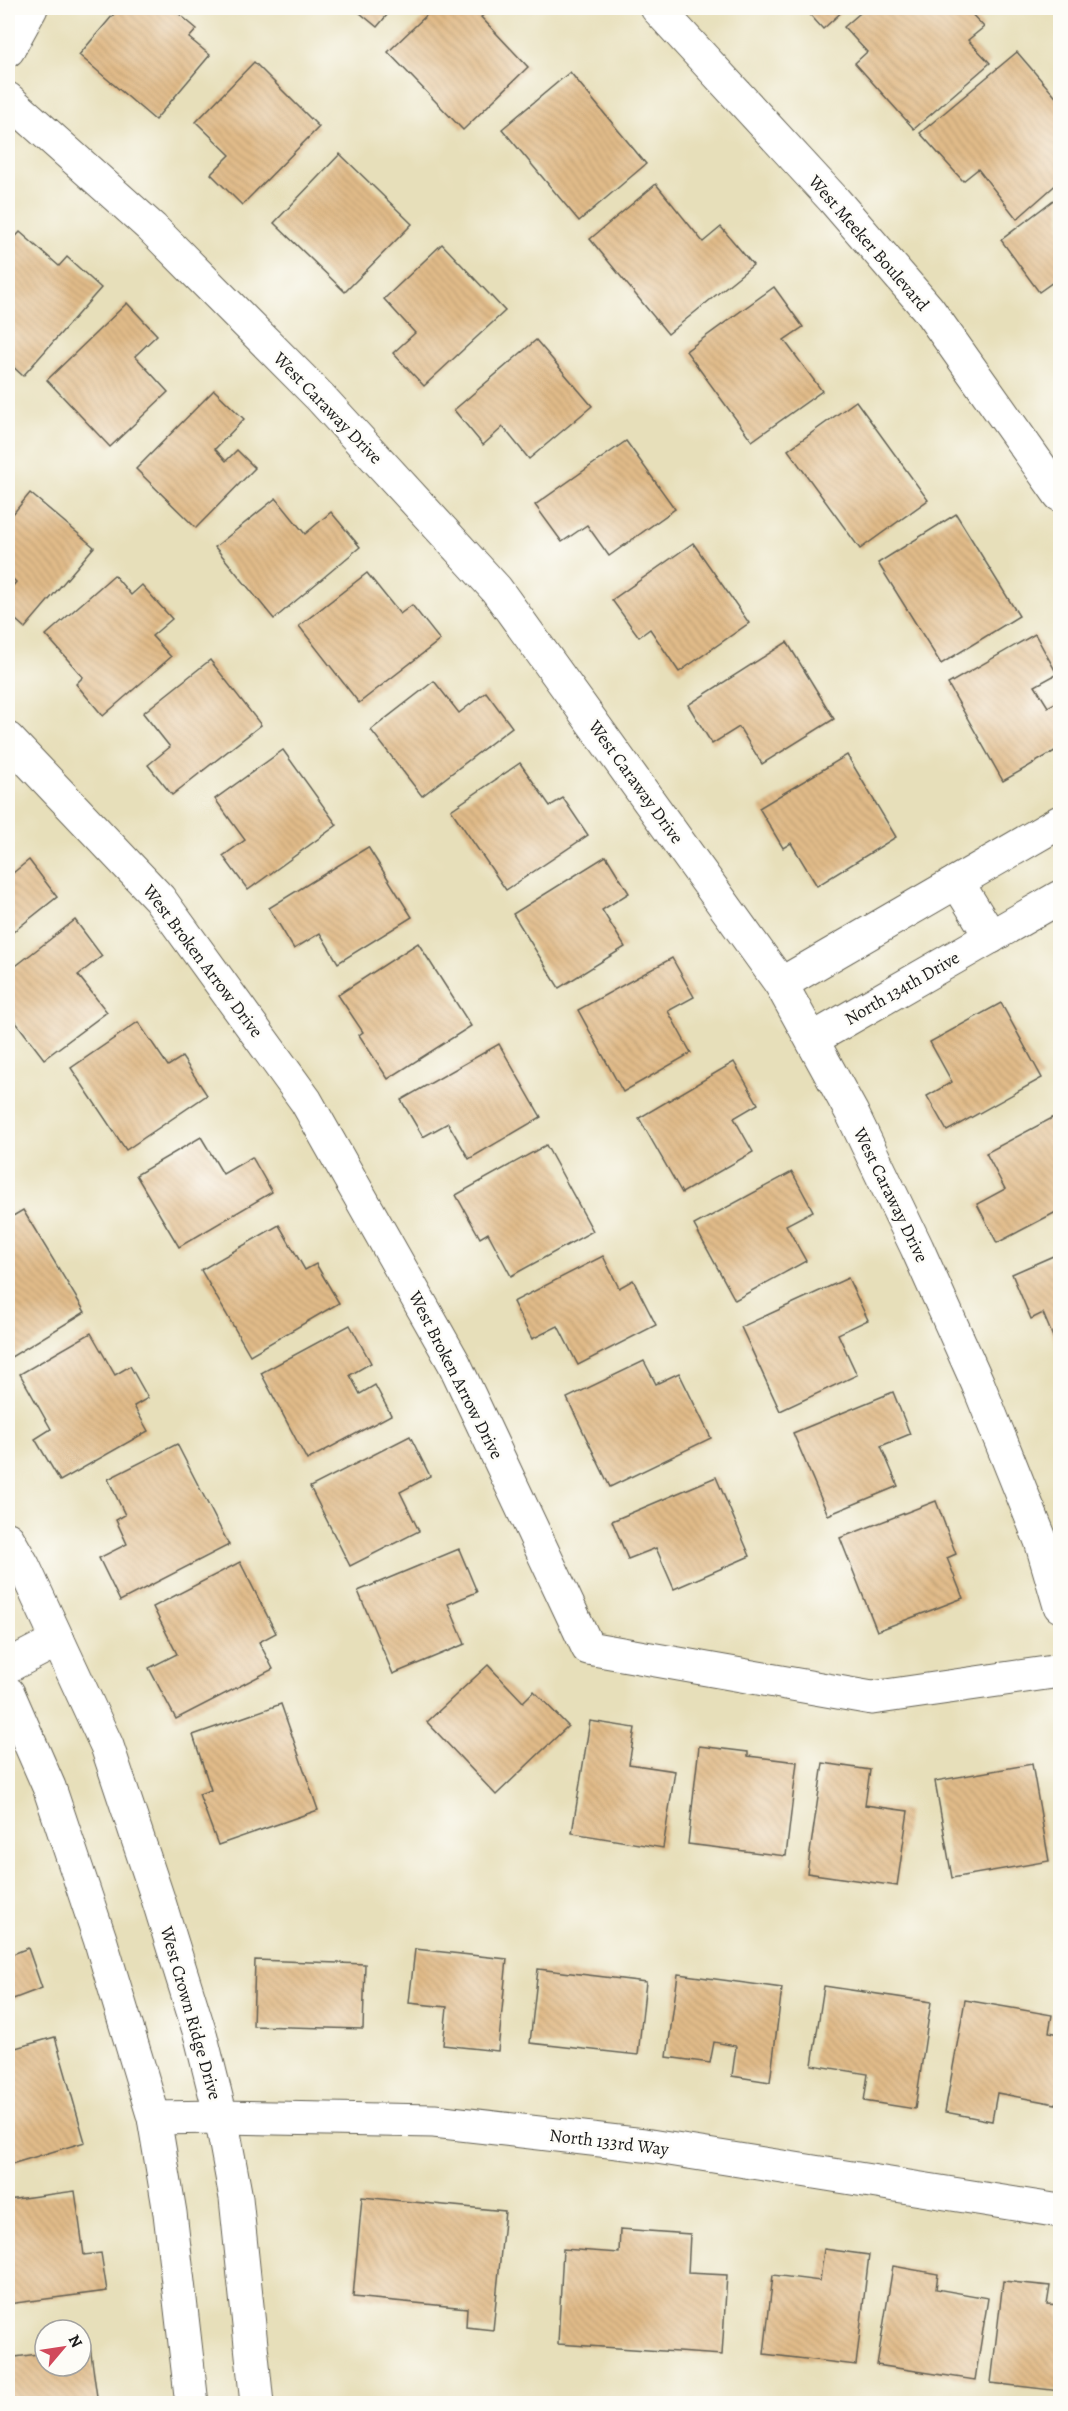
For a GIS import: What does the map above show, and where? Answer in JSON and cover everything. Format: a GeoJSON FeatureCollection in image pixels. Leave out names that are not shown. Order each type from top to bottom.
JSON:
{"type":"FeatureCollection","features":[{"type":"Feature","properties":{"kind":"street"},"geometry":{"type":"LineString","coordinates":[[8,50],[31,8]]}},
{"type":"Feature","properties":{"kind":"street","name":"West Meeker Boulevard"},"geometry":{"type":"LineString","coordinates":[[657,8],[834,200],[928,309],[1060,495]]}},
{"type":"Feature","properties":{"kind":"street","name":"West Caraway Drive"},"geometry":{"type":"LineString","coordinates":[[8,99],[161,236],[320,397],[496,589],[781,984],[852,1113],[917,1248],[978,1384],[1041,1541],[1060,1606]]}},
{"type":"Feature","properties":{"kind":"street","name":"West Broken Arrow Drive"},"geometry":{"type":"LineString","coordinates":[[8,739],[159,898],[306,1101],[454,1363],[588,1647],[872,1698],[1060,1671]]}},
{"type":"Feature","properties":{"kind":"street"},"geometry":{"type":"LineString","coordinates":[[781,984],[1060,822]]}},
{"type":"Feature","properties":{"kind":"street"},"geometry":{"type":"LineString","coordinates":[[957,882],[991,937]]}},
{"type":"Feature","properties":{"kind":"street","name":"North 134th Drive"},"geometry":{"type":"LineString","coordinates":[[813,1039],[1060,897]]}},
{"type":"Feature","properties":{"kind":"street","name":"West Crown Ridge Drive"},"geometry":{"type":"LineString","coordinates":[[8,1539],[24,1567],[106,1746],[201,2037],[236,2198],[257,2403]]}},
{"type":"Feature","properties":{"kind":"street"},"geometry":{"type":"LineString","coordinates":[[8,1666],[58,1640]]}},
{"type":"Feature","properties":{"kind":"street"},"geometry":{"type":"LineString","coordinates":[[8,1693],[50,1787],[154,2118],[170,2213],[192,2403]]}},
{"type":"Feature","properties":{"kind":"street","name":"North 133rd Way"},"geometry":{"type":"LineString","coordinates":[[154,2118],[434,2121],[644,2145],[1060,2211]]}},
{"type":"Feature","properties":{"kind":"building"},"geometry":{"type":"Polygon","coordinates":[[[119,8],[172,8],[197,29],[189,38],[210,55],[155,120],[79,55],[119,8]]]}},
{"type":"Feature","properties":{"kind":"building"},"geometry":{"type":"Polygon","coordinates":[[[354,8],[393,8],[377,27],[354,8]]]}},
{"type":"Feature","properties":{"kind":"building"},"geometry":{"type":"Polygon","coordinates":[[[431,8],[492,8],[481,17],[528,67],[463,130],[388,52],[433,9],[431,8]]]}},
{"type":"Feature","properties":{"kind":"building"},"geometry":{"type":"Polygon","coordinates":[[[804,8],[846,8],[823,29],[804,8]]]}},
{"type":"Feature","properties":{"kind":"building"},"geometry":{"type":"Polygon","coordinates":[[[866,8],[966,8],[984,27],[968,40],[990,63],[914,129],[855,63],[867,52],[844,27],[866,8]]]}},
{"type":"Feature","properties":{"kind":"building"},"geometry":{"type":"Polygon","coordinates":[[[1017,52],[1060,102],[1060,181],[1017,219],[978,169],[963,181],[920,133],[1017,52]]]}},
{"type":"Feature","properties":{"kind":"building"},"geometry":{"type":"Polygon","coordinates":[[[254,62],[319,127],[242,205],[211,174],[230,155],[196,122],[254,62]]]}},
{"type":"Feature","properties":{"kind":"building"},"geometry":{"type":"Polygon","coordinates":[[[570,72],[646,164],[579,221],[502,129],[570,72]]]}},
{"type":"Feature","properties":{"kind":"building"},"geometry":{"type":"Polygon","coordinates":[[[340,154],[412,224],[345,292],[274,223],[340,154]]]}},
{"type":"Feature","properties":{"kind":"building"},"geometry":{"type":"Polygon","coordinates":[[[656,184],[703,242],[721,227],[753,265],[668,334],[590,239],[656,184]]]}},
{"type":"Feature","properties":{"kind":"building"},"geometry":{"type":"Polygon","coordinates":[[[1060,195],[1060,277],[1039,292],[1001,240],[1060,195]]]}},
{"type":"Feature","properties":{"kind":"building"},"geometry":{"type":"Polygon","coordinates":[[[20,232],[59,266],[67,257],[101,288],[23,376],[8,362],[8,245],[20,232]]]}},
{"type":"Feature","properties":{"kind":"building"},"geometry":{"type":"Polygon","coordinates":[[[442,244],[505,311],[424,386],[393,353],[415,333],[384,299],[442,244]]]}},
{"type":"Feature","properties":{"kind":"building"},"geometry":{"type":"Polygon","coordinates":[[[774,287],[803,327],[784,340],[822,391],[752,441],[686,351],[774,287]]]}},
{"type":"Feature","properties":{"kind":"building"},"geometry":{"type":"Polygon","coordinates":[[[127,303],[157,335],[135,356],[168,392],[110,447],[47,380],[127,303]]]}},
{"type":"Feature","properties":{"kind":"building"},"geometry":{"type":"Polygon","coordinates":[[[536,340],[592,406],[529,459],[503,427],[483,445],[454,410],[536,340]]]}},
{"type":"Feature","properties":{"kind":"building"},"geometry":{"type":"Polygon","coordinates":[[[214,390],[244,419],[215,449],[226,461],[237,450],[255,468],[196,528],[136,469],[214,390]]]}},
{"type":"Feature","properties":{"kind":"building"},"geometry":{"type":"Polygon","coordinates":[[[856,401],[928,500],[860,549],[788,450],[856,401]]]}},
{"type":"Feature","properties":{"kind":"building"},"geometry":{"type":"Polygon","coordinates":[[[626,441],[675,509],[609,556],[587,525],[562,542],[535,505],[626,441]]]}},
{"type":"Feature","properties":{"kind":"building"},"geometry":{"type":"Polygon","coordinates":[[[30,493],[94,547],[25,628],[8,613],[8,592],[16,582],[8,574],[8,520],[30,493]]]}},
{"type":"Feature","properties":{"kind":"building"},"geometry":{"type":"Polygon","coordinates":[[[276,498],[305,534],[331,512],[360,547],[274,619],[215,547],[276,498]]]}},
{"type":"Feature","properties":{"kind":"building"},"geometry":{"type":"Polygon","coordinates":[[[956,514],[1019,616],[941,664],[878,563],[956,514]]]}},
{"type":"Feature","properties":{"kind":"building"},"geometry":{"type":"Polygon","coordinates":[[[693,543],[749,623],[679,672],[650,629],[639,637],[612,600],[693,543]]]}},
{"type":"Feature","properties":{"kind":"building"},"geometry":{"type":"Polygon","coordinates":[[[367,573],[400,614],[412,605],[440,640],[359,703],[299,626],[367,573]]]}},
{"type":"Feature","properties":{"kind":"building"},"geometry":{"type":"Polygon","coordinates":[[[114,575],[131,595],[142,585],[172,619],[152,636],[171,657],[103,716],[76,684],[83,677],[46,635],[114,575]]]}},
{"type":"Feature","properties":{"kind":"building"},"geometry":{"type":"Polygon","coordinates":[[[1035,634],[1057,674],[1035,686],[1048,707],[1060,700],[1060,748],[1003,781],[948,684],[1035,634]]]}},
{"type":"Feature","properties":{"kind":"building"},"geometry":{"type":"Polygon","coordinates":[[[787,642],[834,719],[762,764],[739,727],[712,744],[688,705],[787,642]]]}},
{"type":"Feature","properties":{"kind":"building"},"geometry":{"type":"Polygon","coordinates":[[[210,660],[261,725],[172,795],[148,765],[170,747],[143,713],[210,660]]]}},
{"type":"Feature","properties":{"kind":"building"},"geometry":{"type":"Polygon","coordinates":[[[434,681],[459,713],[486,692],[512,727],[422,796],[371,730],[434,681]]]}},
{"type":"Feature","properties":{"kind":"building"},"geometry":{"type":"Polygon","coordinates":[[[283,750],[337,825],[248,890],[223,856],[245,840],[215,799],[283,750]]]}},
{"type":"Feature","properties":{"kind":"building"},"geometry":{"type":"Polygon","coordinates":[[[847,755],[896,837],[817,886],[791,843],[783,848],[759,808],[847,755]]]}},
{"type":"Feature","properties":{"kind":"building"},"geometry":{"type":"Polygon","coordinates":[[[520,763],[550,806],[563,798],[588,835],[506,890],[451,810],[520,763]]]}},
{"type":"Feature","properties":{"kind":"building"},"geometry":{"type":"Polygon","coordinates":[[[368,847],[412,917],[338,963],[320,933],[294,949],[269,908],[368,847]]]}},
{"type":"Feature","properties":{"kind":"building"},"geometry":{"type":"Polygon","coordinates":[[[606,856],[629,893],[602,910],[625,947],[559,988],[513,914],[606,856]]]}},
{"type":"Feature","properties":{"kind":"building"},"geometry":{"type":"Polygon","coordinates":[[[29,860],[57,897],[8,936],[8,877],[29,860]]]}},
{"type":"Feature","properties":{"kind":"building"},"geometry":{"type":"Polygon","coordinates":[[[75,920],[102,956],[78,975],[107,1012],[44,1059],[8,1012],[8,972],[75,920]]]}},
{"type":"Feature","properties":{"kind":"building"},"geometry":{"type":"Polygon","coordinates":[[[418,943],[471,1026],[388,1079],[359,1035],[363,1032],[338,995],[418,943]]]}},
{"type":"Feature","properties":{"kind":"building"},"geometry":{"type":"Polygon","coordinates":[[[672,958],[694,997],[668,1011],[691,1053],[623,1092],[578,1010],[672,958]]]}},
{"type":"Feature","properties":{"kind":"building"},"geometry":{"type":"Polygon","coordinates":[[[1001,1003],[1042,1078],[947,1131],[927,1096],[952,1082],[930,1042],[1001,1003]]]}},
{"type":"Feature","properties":{"kind":"building"},"geometry":{"type":"Polygon","coordinates":[[[138,1022],[168,1066],[182,1057],[207,1095],[126,1150],[71,1068],[138,1022]]]}},
{"type":"Feature","properties":{"kind":"building"},"geometry":{"type":"Polygon","coordinates":[[[499,1044],[541,1117],[469,1159],[448,1123],[423,1137],[401,1100],[499,1044]]]}},
{"type":"Feature","properties":{"kind":"building"},"geometry":{"type":"Polygon","coordinates":[[[734,1062],[758,1104],[734,1118],[753,1152],[682,1193],[639,1118],[734,1062]]]}},
{"type":"Feature","properties":{"kind":"building"},"geometry":{"type":"Polygon","coordinates":[[[1056,1116],[1060,1125],[1060,1210],[997,1243],[977,1204],[1005,1189],[986,1153],[1056,1116]]]}},
{"type":"Feature","properties":{"kind":"building"},"geometry":{"type":"Polygon","coordinates":[[[201,1137],[223,1174],[252,1157],[272,1192],[179,1247],[136,1175],[201,1137]]]}},
{"type":"Feature","properties":{"kind":"building"},"geometry":{"type":"Polygon","coordinates":[[[546,1145],[593,1231],[511,1276],[488,1233],[480,1238],[456,1195],[546,1145]]]}},
{"type":"Feature","properties":{"kind":"building"},"geometry":{"type":"Polygon","coordinates":[[[792,1172],[813,1211],[786,1225],[806,1261],[735,1300],[694,1225],[792,1172]]]}},
{"type":"Feature","properties":{"kind":"building"},"geometry":{"type":"Polygon","coordinates":[[[23,1210],[85,1312],[8,1359],[8,1219],[23,1210]]]}},
{"type":"Feature","properties":{"kind":"building"},"geometry":{"type":"Polygon","coordinates":[[[279,1225],[305,1270],[316,1264],[339,1303],[250,1355],[201,1270],[279,1225]]]}},
{"type":"Feature","properties":{"kind":"building"},"geometry":{"type":"Polygon","coordinates":[[[1060,1253],[1060,1348],[1058,1349],[1043,1313],[1031,1319],[1012,1274],[1060,1253]]]}},
{"type":"Feature","properties":{"kind":"building"},"geometry":{"type":"Polygon","coordinates":[[[603,1256],[619,1288],[633,1280],[656,1325],[578,1365],[558,1326],[532,1339],[513,1302],[603,1256]]]}},
{"type":"Feature","properties":{"kind":"building"},"geometry":{"type":"Polygon","coordinates":[[[848,1278],[868,1320],[838,1334],[857,1375],[780,1411],[741,1327],[848,1278]]]}},
{"type":"Feature","properties":{"kind":"building"},"geometry":{"type":"Polygon","coordinates":[[[350,1325],[371,1363],[350,1375],[360,1394],[375,1385],[391,1415],[307,1460],[261,1373],[350,1325]]]}},
{"type":"Feature","properties":{"kind":"building"},"geometry":{"type":"Polygon","coordinates":[[[91,1333],[115,1375],[130,1366],[148,1398],[134,1406],[148,1431],[60,1481],[35,1439],[51,1429],[20,1374],[91,1333]]]}},
{"type":"Feature","properties":{"kind":"building"},"geometry":{"type":"Polygon","coordinates":[[[644,1361],[656,1384],[679,1373],[711,1438],[610,1487],[567,1398],[644,1361]]]}},
{"type":"Feature","properties":{"kind":"building"},"geometry":{"type":"Polygon","coordinates":[[[893,1392],[910,1434],[881,1446],[898,1486],[828,1515],[793,1433],[893,1392]]]}},
{"type":"Feature","properties":{"kind":"building"},"geometry":{"type":"Polygon","coordinates":[[[410,1436],[430,1476],[400,1492],[419,1531],[350,1566],[310,1487],[410,1436]]]}},
{"type":"Feature","properties":{"kind":"building"},"geometry":{"type":"Polygon","coordinates":[[[177,1444],[229,1545],[120,1601],[99,1558],[127,1544],[116,1520],[125,1515],[108,1479],[177,1444]]]}},
{"type":"Feature","properties":{"kind":"building"},"geometry":{"type":"Polygon","coordinates":[[[716,1477],[750,1556],[674,1589],[656,1548],[628,1559],[612,1521],[716,1477]]]}},
{"type":"Feature","properties":{"kind":"building"},"geometry":{"type":"Polygon","coordinates":[[[936,1501],[956,1554],[947,1558],[963,1598],[877,1631],[840,1538],[936,1501]]]}},
{"type":"Feature","properties":{"kind":"building"},"geometry":{"type":"Polygon","coordinates":[[[459,1549],[477,1592],[448,1604],[465,1644],[393,1674],[358,1591],[459,1549]]]}},
{"type":"Feature","properties":{"kind":"building"},"geometry":{"type":"Polygon","coordinates":[[[240,1562],[276,1633],[259,1642],[273,1669],[176,1719],[149,1668],[177,1654],[153,1607],[240,1562]]]}},
{"type":"Feature","properties":{"kind":"building"},"geometry":{"type":"Polygon","coordinates":[[[488,1665],[523,1702],[534,1691],[568,1726],[496,1795],[427,1722],[488,1665]]]}},
{"type":"Feature","properties":{"kind":"building"},"geometry":{"type":"Polygon","coordinates":[[[281,1704],[318,1810],[218,1845],[199,1794],[211,1790],[193,1735],[281,1704]]]}},
{"type":"Feature","properties":{"kind":"building"},"geometry":{"type":"Polygon","coordinates":[[[590,1721],[635,1728],[629,1764],[675,1771],[663,1848],[572,1833],[590,1721]]]}},
{"type":"Feature","properties":{"kind":"building"},"geometry":{"type":"Polygon","coordinates":[[[699,1746],[748,1752],[748,1756],[797,1762],[786,1856],[688,1844],[699,1746]]]}},
{"type":"Feature","properties":{"kind":"building"},"geometry":{"type":"Polygon","coordinates":[[[823,1763],[870,1770],[865,1805],[908,1811],[897,1886],[807,1873],[823,1763]]]}},
{"type":"Feature","properties":{"kind":"building"},"geometry":{"type":"Polygon","coordinates":[[[1032,1764],[1049,1861],[952,1878],[935,1781],[1032,1764]]]}},
{"type":"Feature","properties":{"kind":"building"},"geometry":{"type":"Polygon","coordinates":[[[28,1948],[42,1988],[8,2001],[8,1956],[28,1948]]]}},
{"type":"Feature","properties":{"kind":"building"},"geometry":{"type":"Polygon","coordinates":[[[415,1949],[507,1959],[498,2051],[443,2045],[447,2007],[409,2003],[415,1949]]]}},
{"type":"Feature","properties":{"kind":"building"},"geometry":{"type":"Polygon","coordinates":[[[255,1960],[365,1964],[363,2029],[253,2026],[255,1960]]]}},
{"type":"Feature","properties":{"kind":"building"},"geometry":{"type":"Polygon","coordinates":[[[538,1969],[646,1982],[638,2055],[530,2043],[538,1969]]]}},
{"type":"Feature","properties":{"kind":"building"},"geometry":{"type":"Polygon","coordinates":[[[678,1974],[782,1988],[770,2082],[732,2076],[736,2046],[714,2042],[710,2063],[667,2057],[678,1974]]]}},
{"type":"Feature","properties":{"kind":"building"},"geometry":{"type":"Polygon","coordinates":[[[824,1986],[931,2002],[915,2109],[864,2101],[868,2074],[812,2065],[824,1986]]]}},
{"type":"Feature","properties":{"kind":"building"},"geometry":{"type":"Polygon","coordinates":[[[965,2000],[1052,2015],[1049,2032],[1060,2034],[1060,2080],[1056,2104],[997,2093],[992,2121],[945,2112],[965,2000]]]}},
{"type":"Feature","properties":{"kind":"building"},"geometry":{"type":"Polygon","coordinates":[[[55,2037],[85,2142],[8,2165],[8,2050],[55,2037]]]}},
{"type":"Feature","properties":{"kind":"building"},"geometry":{"type":"Polygon","coordinates":[[[75,2191],[84,2255],[101,2253],[107,2291],[8,2304],[8,2200],[75,2191]]]}},
{"type":"Feature","properties":{"kind":"building"},"geometry":{"type":"Polygon","coordinates":[[[362,2197],[505,2211],[493,2330],[466,2327],[467,2308],[353,2297],[362,2197]]]}},
{"type":"Feature","properties":{"kind":"building"},"geometry":{"type":"Polygon","coordinates":[[[620,2229],[690,2234],[688,2273],[727,2275],[722,2355],[558,2344],[563,2249],[619,2253],[620,2229]]]}},
{"type":"Feature","properties":{"kind":"building"},"geometry":{"type":"Polygon","coordinates":[[[824,2249],[869,2255],[856,2365],[764,2354],[773,2275],[820,2281],[824,2249]]]}},
{"type":"Feature","properties":{"kind":"building"},"geometry":{"type":"Polygon","coordinates":[[[893,2266],[938,2274],[936,2289],[988,2298],[975,2380],[877,2365],[893,2266]]]}},
{"type":"Feature","properties":{"kind":"building"},"geometry":{"type":"Polygon","coordinates":[[[1003,2281],[1050,2286],[1047,2305],[1060,2306],[1060,2391],[991,2383],[1003,2281]]]}},
{"type":"Feature","properties":{"kind":"building"},"geometry":{"type":"Polygon","coordinates":[[[33,2355],[33,2378],[93,2378],[93,2368],[98,2404],[8,2404],[8,2358],[33,2355]]]}}]}
